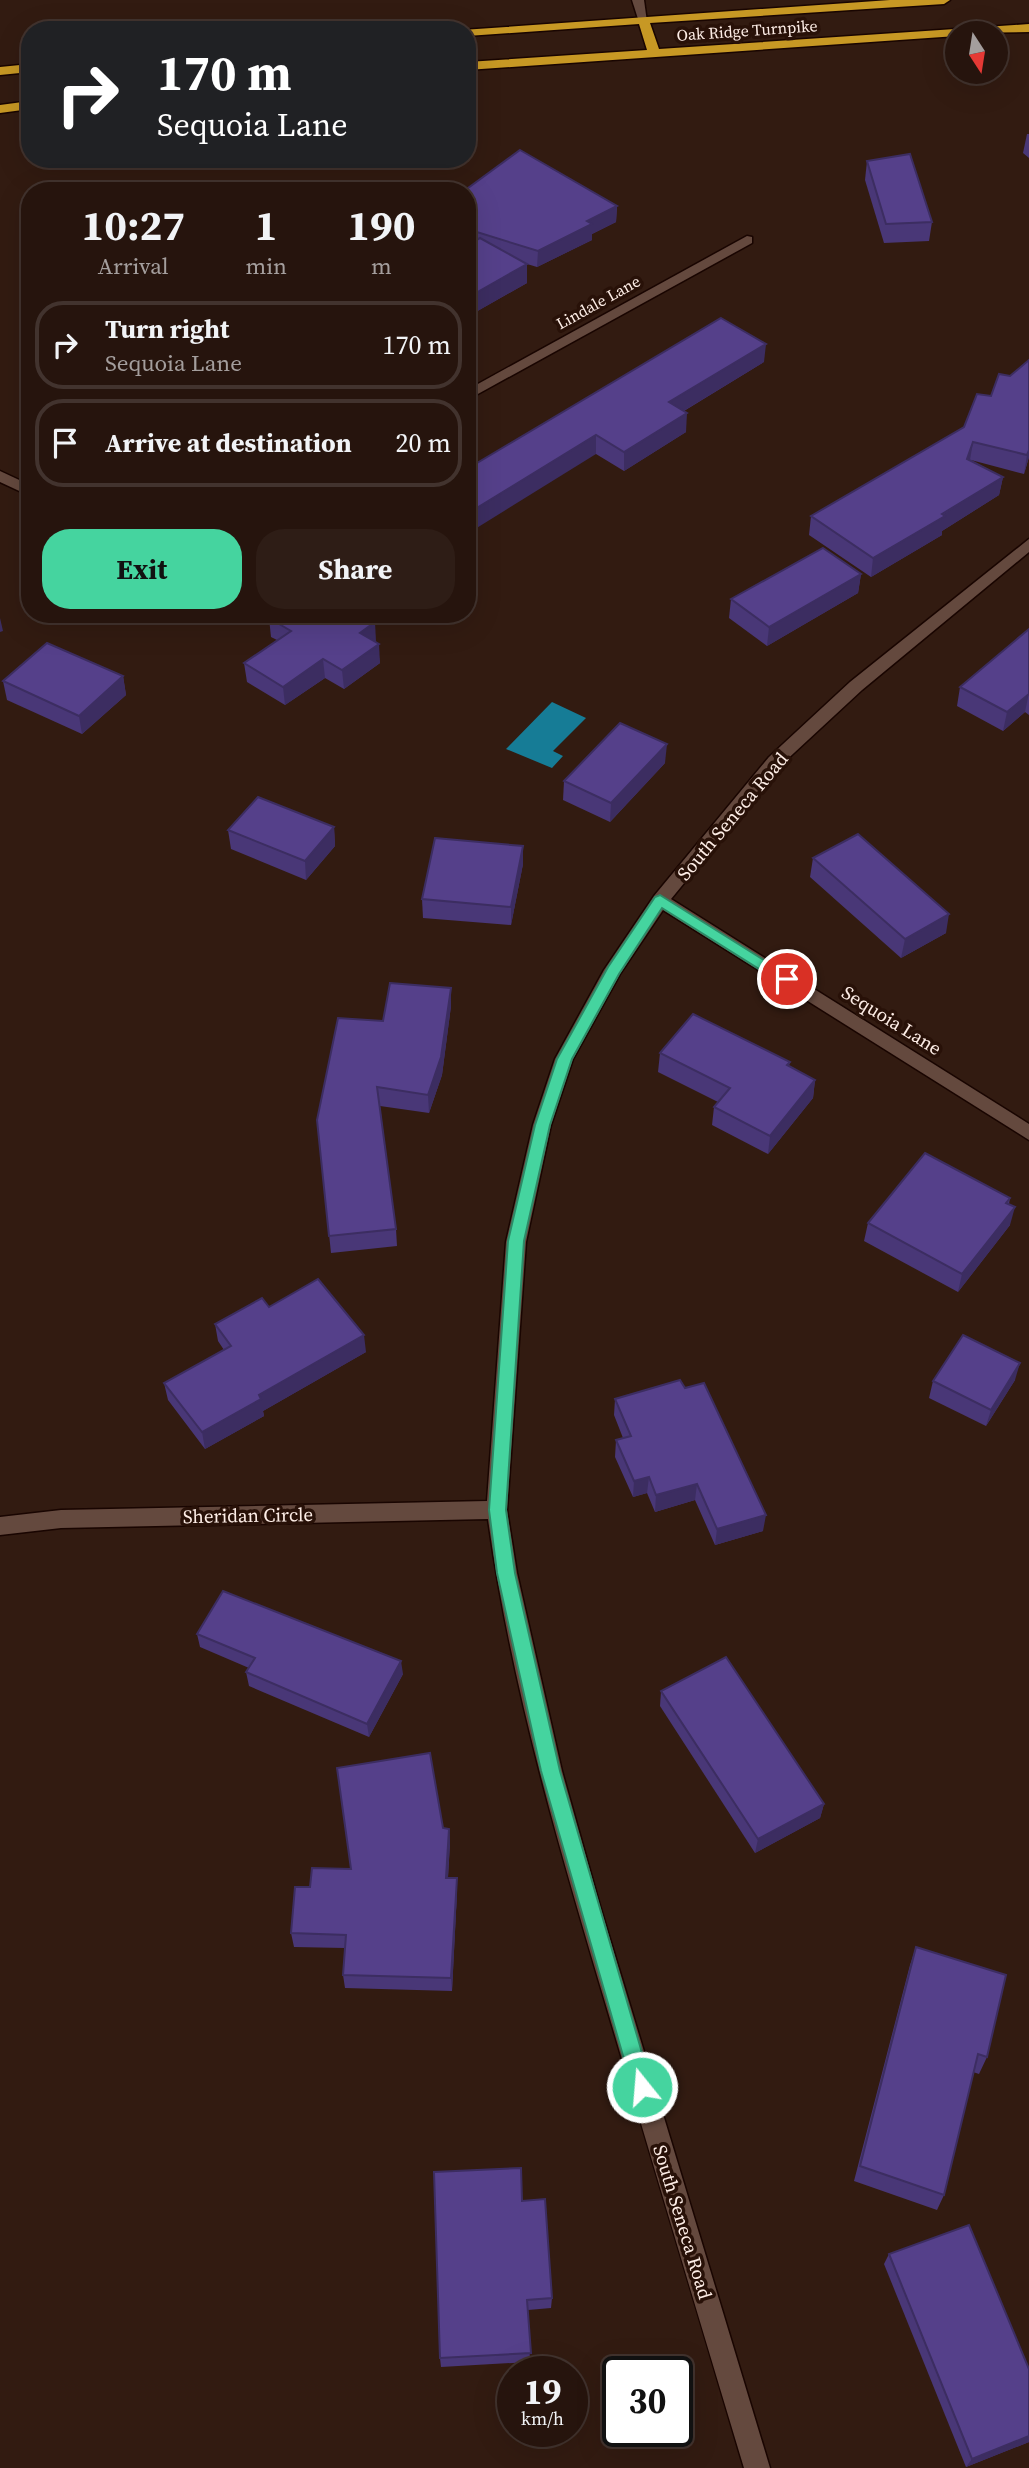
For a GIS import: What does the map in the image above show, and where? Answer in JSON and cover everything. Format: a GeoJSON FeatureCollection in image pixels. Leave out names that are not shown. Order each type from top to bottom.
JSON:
{"type":"FeatureCollection","features":[{"type":"Feature","properties":{"kind":"highway","name":"Oak Ridge Turnpike"},"geometry":{"type":"LineString","coordinates":[[476,31],[944,0]]}},
{"type":"Feature","properties":{"kind":"highway"},"geometry":{"type":"LineString","coordinates":[[643,19],[654,54]]}},
{"type":"Feature","properties":{"kind":"highway","name":"Oak Ridge Turnpike"},"geometry":{"type":"LineString","coordinates":[[476,65],[1029,28]]}},
{"type":"Feature","properties":{"kind":"highway"},"geometry":{"type":"LineString","coordinates":[[0,71],[21,69]]}},
{"type":"Feature","properties":{"kind":"highway"},"geometry":{"type":"LineString","coordinates":[[0,109],[21,106]]}},
{"type":"Feature","properties":{"kind":"street"},"geometry":{"type":"LineString","coordinates":[[638,0],[643,19]]}},
{"type":"Feature","properties":{"kind":"street","name":"Lindale Lane"},"geometry":{"type":"LineString","coordinates":[[476,388],[747,240]]}},
{"type":"Feature","properties":{"kind":"street"},"geometry":{"type":"LineString","coordinates":[[0,475],[21,486]]}},
{"type":"Feature","properties":{"kind":"street","name":"South Seneca Road"},"geometry":{"type":"LineString","coordinates":[[757,2468],[588,1906],[551,1771],[506,1573],[497,1510],[516,1241],[542,1125],[564,1059],[613,971],[660,900],[775,761],[856,686],[1029,544]]}},
{"type":"Feature","properties":{"kind":"street","name":"Sequoia Lane"},"geometry":{"type":"LineString","coordinates":[[660,900],[1029,1133]]}},
{"type":"Feature","properties":{"kind":"street","name":"Sheridan Circle"},"geometry":{"type":"LineString","coordinates":[[0,1526],[61,1519],[497,1510]]}},
{"type":"Feature","properties":{"kind":"water"},"geometry":{"type":"Polygon","coordinates":[[[552,702],[586,718],[553,751],[563,756],[552,768],[506,749],[552,702]]]}},
{"type":"Feature","properties":{"kind":"building"},"geometry":{"type":"Polygon","coordinates":[[[520,150],[617,206],[587,221],[592,224],[538,251],[476,232],[476,182],[520,150]]]}},
{"type":"Feature","properties":{"kind":"building"},"geometry":{"type":"Polygon","coordinates":[[[910,154],[932,222],[886,224],[867,161],[910,154]]]}},
{"type":"Feature","properties":{"kind":"building"},"geometry":{"type":"Polygon","coordinates":[[[480,238],[527,264],[476,293],[476,240],[480,238]]]}},
{"type":"Feature","properties":{"kind":"building"},"geometry":{"type":"Polygon","coordinates":[[[721,318],[766,344],[669,402],[687,413],[624,452],[596,435],[476,508],[476,464],[721,318]]]}},
{"type":"Feature","properties":{"kind":"building"},"geometry":{"type":"Polygon","coordinates":[[[1029,360],[1027,455],[973,442],[967,459],[1003,477],[942,514],[945,516],[873,558],[811,516],[964,427],[977,394],[991,396],[999,374],[1010,376],[1029,360]]]}},
{"type":"Feature","properties":{"kind":"building"},"geometry":{"type":"Polygon","coordinates":[[[823,548],[861,574],[769,627],[731,599],[823,548]]]}},
{"type":"Feature","properties":{"kind":"building"},"geometry":{"type":"Polygon","coordinates":[[[277,623],[374,623],[360,633],[379,644],[342,670],[323,659],[283,687],[244,663],[291,631],[277,623]]]}},
{"type":"Feature","properties":{"kind":"building"},"geometry":{"type":"Polygon","coordinates":[[[1029,629],[1029,694],[1007,712],[960,687],[1029,629]]]}},
{"type":"Feature","properties":{"kind":"building"},"geometry":{"type":"Polygon","coordinates":[[[47,643],[123,676],[79,716],[3,681],[47,643]]]}},
{"type":"Feature","properties":{"kind":"building"},"geometry":{"type":"Polygon","coordinates":[[[620,723],[667,744],[611,803],[564,781],[620,723]]]}},
{"type":"Feature","properties":{"kind":"building"},"geometry":{"type":"Polygon","coordinates":[[[258,797],[334,827],[305,861],[228,830],[258,797]]]}},
{"type":"Feature","properties":{"kind":"building"},"geometry":{"type":"Polygon","coordinates":[[[858,834],[949,914],[905,939],[813,858],[858,834]]]}},
{"type":"Feature","properties":{"kind":"building"},"geometry":{"type":"Polygon","coordinates":[[[435,838],[523,846],[511,907],[422,899],[435,838]]]}},
{"type":"Feature","properties":{"kind":"building"},"geometry":{"type":"Polygon","coordinates":[[[390,983],[451,988],[441,1057],[428,1095],[377,1087],[396,1229],[329,1236],[317,1120],[338,1018],[383,1021],[390,983]]]}},
{"type":"Feature","properties":{"kind":"building"},"geometry":{"type":"Polygon","coordinates":[[[693,1014],[790,1062],[787,1065],[815,1080],[770,1136],[714,1107],[730,1088],[660,1053],[693,1014]]]}},
{"type":"Feature","properties":{"kind":"building"},"geometry":{"type":"Polygon","coordinates":[[[925,1153],[1010,1198],[1006,1203],[1015,1207],[962,1274],[868,1223],[925,1153]]]}},
{"type":"Feature","properties":{"kind":"building"},"geometry":{"type":"Polygon","coordinates":[[[318,1279],[364,1335],[259,1395],[261,1399],[202,1432],[164,1383],[231,1346],[215,1324],[262,1298],[269,1307],[318,1279]]]}},
{"type":"Feature","properties":{"kind":"building"},"geometry":{"type":"Polygon","coordinates":[[[963,1335],[1020,1363],[991,1410],[933,1381],[963,1335]]]}},
{"type":"Feature","properties":{"kind":"building"},"geometry":{"type":"Polygon","coordinates":[[[680,1380],[685,1388],[704,1383],[766,1515],[717,1529],[697,1484],[656,1495],[649,1477],[634,1481],[616,1440],[631,1436],[615,1399],[680,1380]]]}},
{"type":"Feature","properties":{"kind":"building"},"geometry":{"type":"Polygon","coordinates":[[[223,1591],[401,1661],[367,1724],[246,1672],[255,1658],[197,1634],[223,1591]]]}},
{"type":"Feature","properties":{"kind":"building"},"geometry":{"type":"Polygon","coordinates":[[[726,1657],[824,1804],[758,1839],[661,1691],[726,1657]]]}},
{"type":"Feature","properties":{"kind":"building"},"geometry":{"type":"Polygon","coordinates":[[[430,1753],[443,1828],[449,1829],[446,1878],[457,1878],[451,1978],[343,1975],[346,1935],[291,1933],[295,1887],[310,1887],[312,1868],[351,1869],[337,1768],[430,1753]]]}},
{"type":"Feature","properties":{"kind":"building"},"geometry":{"type":"Polygon","coordinates":[[[916,1947],[1006,1975],[987,2057],[978,2054],[944,2195],[860,2166],[916,1947]]]}},
{"type":"Feature","properties":{"kind":"building"},"geometry":{"type":"Polygon","coordinates":[[[521,2168],[522,2201],[545,2199],[552,2298],[527,2300],[531,2353],[440,2358],[434,2172],[521,2168]]]}},
{"type":"Feature","properties":{"kind":"building"},"geometry":{"type":"Polygon","coordinates":[[[969,2225],[1029,2369],[1029,2436],[972,2459],[889,2254],[969,2225]]]}},
{"type":"Feature","properties":{"kind":"route"},"geometry":{"type":"LineString","coordinates":[[642,2087],[551,1771],[506,1573],[497,1510],[516,1241],[542,1125],[564,1059],[613,971],[660,900],[787,979]]}}]}
